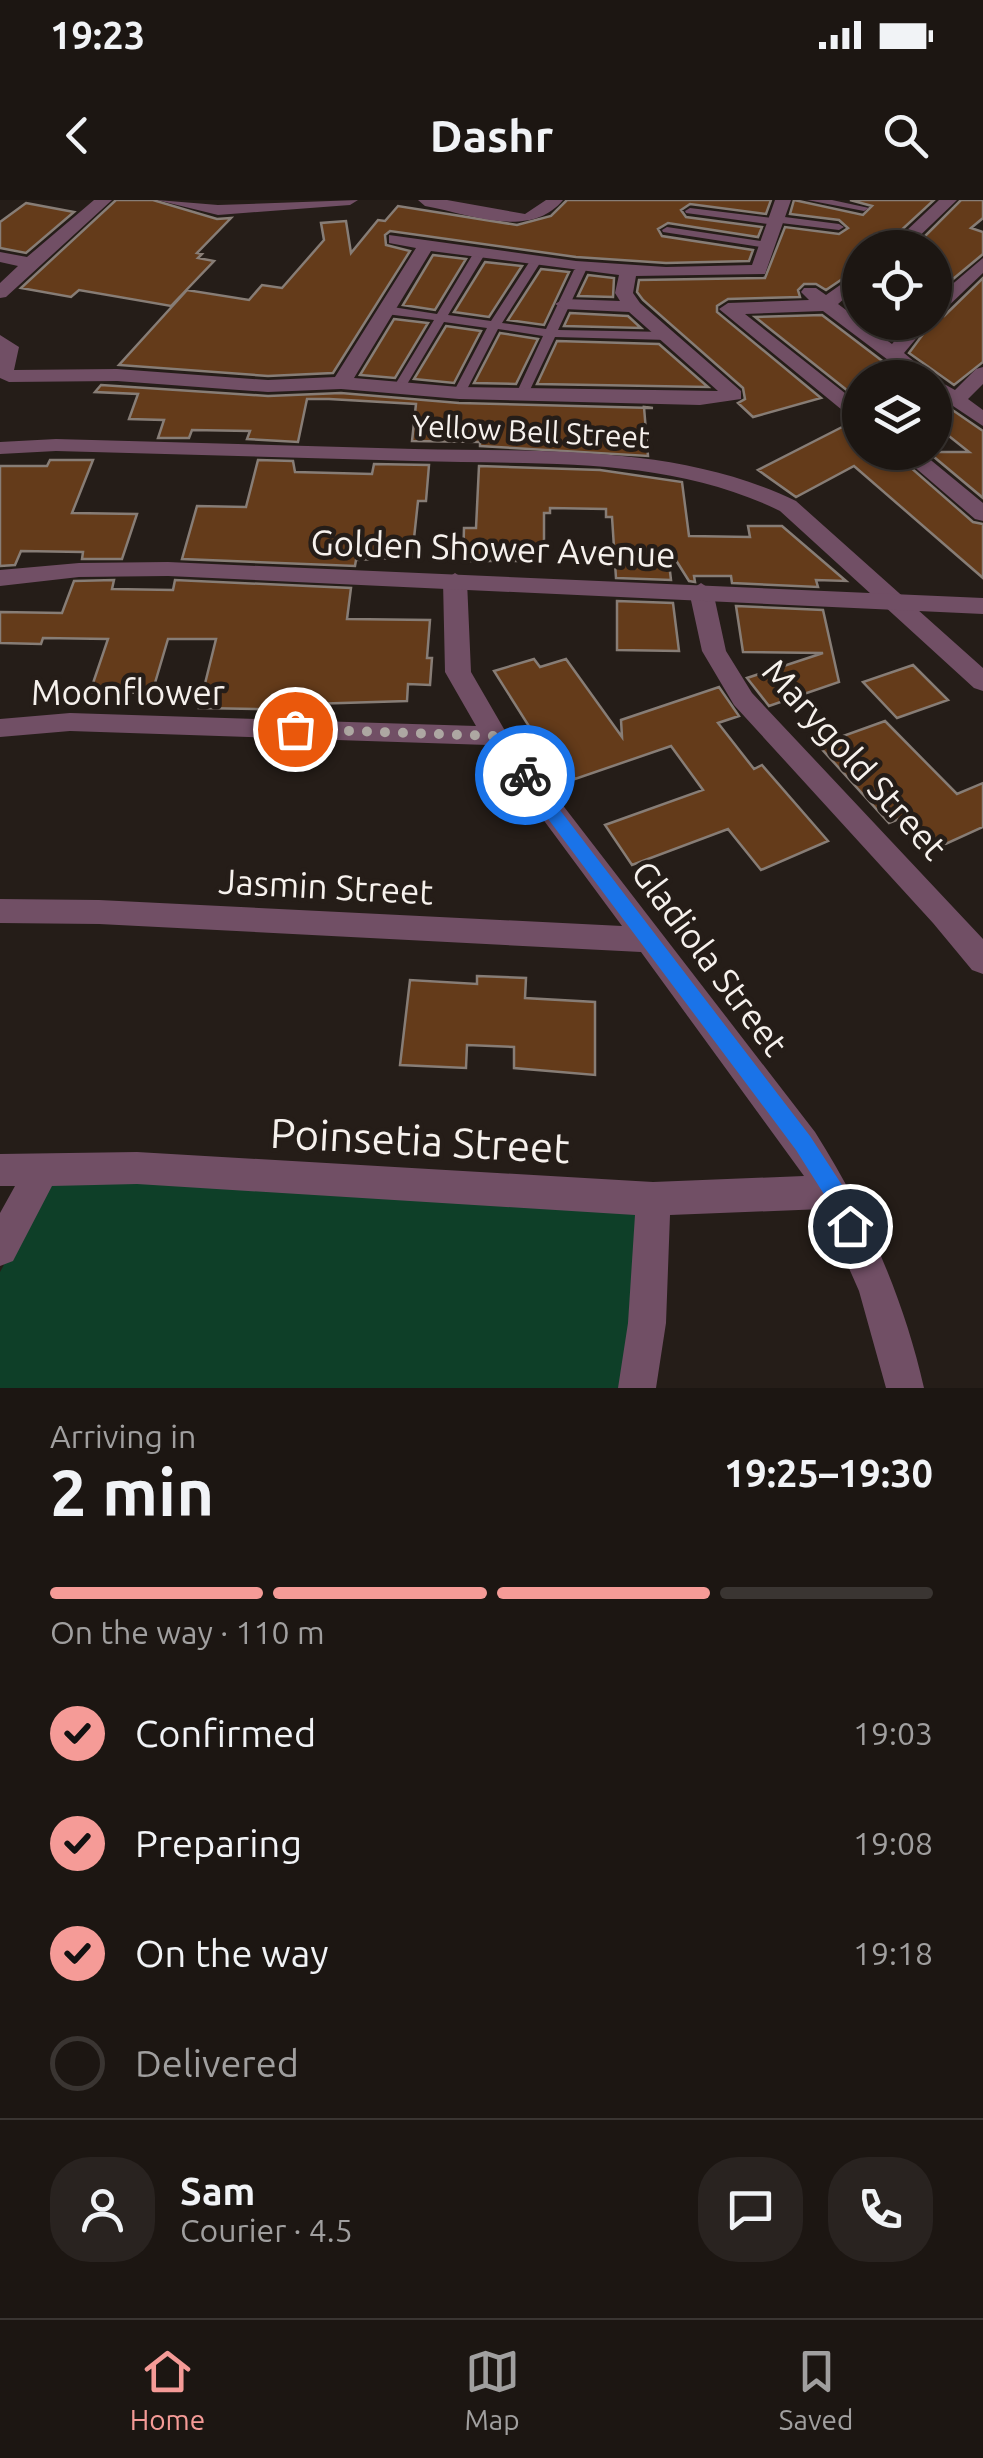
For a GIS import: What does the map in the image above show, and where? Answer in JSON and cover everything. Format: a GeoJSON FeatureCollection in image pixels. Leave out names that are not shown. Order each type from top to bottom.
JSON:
{"type":"FeatureCollection","features":[{"type":"Feature","properties":{"kind":"street"},"geometry":{"type":"LineString","coordinates":[[79,200],[102,202]]}},
{"type":"Feature","properties":{"kind":"street"},"geometry":{"type":"LineString","coordinates":[[165,200],[218,210],[350,200]]}},
{"type":"Feature","properties":{"kind":"street"},"geometry":{"type":"LineString","coordinates":[[425,201],[526,219],[542,213],[555,200]]}},
{"type":"Feature","properties":{"kind":"street"},"geometry":{"type":"LineString","coordinates":[[395,239],[580,270],[628,274],[759,270],[781,200]]}},
{"type":"Feature","properties":{"kind":"street"},"geometry":{"type":"LineString","coordinates":[[916,230],[949,200]]}},
{"type":"Feature","properties":{"kind":"street"},"geometry":{"type":"LineString","coordinates":[[0,294],[102,202]]}},
{"type":"Feature","properties":{"kind":"street"},"geometry":{"type":"LineString","coordinates":[[341,383],[426,246]]}},
{"type":"Feature","properties":{"kind":"street"},"geometry":{"type":"LineString","coordinates":[[0,257],[33,264]]}},
{"type":"Feature","properties":{"kind":"street"},"geometry":{"type":"LineString","coordinates":[[952,293],[983,263]]}},
{"type":"Feature","properties":{"kind":"street"},"geometry":{"type":"LineString","coordinates":[[0,341],[9,347],[3,371],[6,375],[117,374],[268,386],[341,383],[459,393],[700,398],[734,394],[634,307],[624,293],[628,274]]}},
{"type":"Feature","properties":{"kind":"street"},"geometry":{"type":"LineString","coordinates":[[842,285],[817,298],[728,309],[842,401]]}},
{"type":"Feature","properties":{"kind":"street"},"geometry":{"type":"LineString","coordinates":[[817,298],[902,360]]}},
{"type":"Feature","properties":{"kind":"street"},"geometry":{"type":"LineString","coordinates":[[564,304],[634,307]]}},
{"type":"Feature","properties":{"kind":"street"},"geometry":{"type":"LineString","coordinates":[[894,354],[906,340]]}},
{"type":"Feature","properties":{"kind":"street"},"geometry":{"type":"LineString","coordinates":[[956,400],[983,373]]}},
{"type":"Feature","properties":{"kind":"street"},"geometry":{"type":"LineString","coordinates":[[952,397],[983,420]]}},
{"type":"Feature","properties":{"kind":"street","name":"Yellow Bell Street"},"geometry":{"type":"LineString","coordinates":[[0,448],[56,444],[505,458],[680,468],[760,487],[788,506],[897,600],[983,682]]}},
{"type":"Feature","properties":{"kind":"street"},"geometry":{"type":"LineString","coordinates":[[929,470],[983,514]]}},
{"type":"Feature","properties":{"kind":"street","name":"Golden Shower Avenue"},"geometry":{"type":"LineString","coordinates":[[0,578],[79,570],[168,569],[983,606]]}},
{"type":"Feature","properties":{"kind":"street","name":"Gladiola Street"},"geometry":{"type":"LineString","coordinates":[[454,582],[458,672],[495,736],[803,1143],[834,1192],[881,1295],[904,1388]]}},
{"type":"Feature","properties":{"kind":"street","name":"Marygold Street"},"geometry":{"type":"LineString","coordinates":[[701,592],[714,651],[743,699],[983,961]]}},
{"type":"Feature","properties":{"kind":"street","name":"Moonflower"},"geometry":{"type":"LineString","coordinates":[[0,728],[70,722],[495,736]]}},
{"type":"Feature","properties":{"kind":"street","name":"Jasmin Street"},"geometry":{"type":"LineString","coordinates":[[0,911],[99,912],[649,940]]}},
{"type":"Feature","properties":{"kind":"street"},"geometry":{"type":"LineString","coordinates":[[0,1248],[44,1167]]}},
{"type":"Feature","properties":{"kind":"street","name":"Poinsetia Street"},"geometry":{"type":"LineString","coordinates":[[0,1170],[137,1168],[653,1199],[834,1192]]}},
{"type":"Feature","properties":{"kind":"street"},"geometry":{"type":"LineString","coordinates":[[637,1388],[646,1323],[653,1199]]}},
{"type":"Feature","properties":{"kind":"lane"},"geometry":{"type":"LineString","coordinates":[[812,200],[864,208]]}},
{"type":"Feature","properties":{"kind":"lane"},"geometry":{"type":"LineString","coordinates":[[690,210],[839,228]]}},
{"type":"Feature","properties":{"kind":"lane"},"geometry":{"type":"LineString","coordinates":[[667,230],[768,245]]}},
{"type":"Feature","properties":{"kind":"lane"},"geometry":{"type":"LineString","coordinates":[[399,388],[479,254]]}},
{"type":"Feature","properties":{"kind":"lane"},"geometry":{"type":"LineString","coordinates":[[459,393],[494,326],[534,263]]}},
{"type":"Feature","properties":{"kind":"lane"},"geometry":{"type":"LineString","coordinates":[[522,394],[580,270]]}},
{"type":"Feature","properties":{"kind":"lane"},"geometry":{"type":"LineString","coordinates":[[386,310],[550,333],[668,336]]}},
{"type":"Feature","properties":{"kind":"green space"},"geometry":{"type":"Polygon","coordinates":[[[51,1178],[641,1212],[624,1388],[0,1388],[0,1272],[51,1178]]]}},
{"type":"Feature","properties":{"kind":"building"},"geometry":{"type":"Polygon","coordinates":[[[116,200],[153,200],[217,219],[231,218],[197,253],[202,254],[198,258],[214,261],[171,306],[79,290],[71,297],[21,288],[116,200]]]}},
{"type":"Feature","properties":{"kind":"building"},"geometry":{"type":"Polygon","coordinates":[[[567,200],[771,200],[766,214],[690,204],[681,210],[686,217],[762,227],[758,237],[668,223],[658,229],[662,236],[753,250],[749,261],[666,263],[576,257],[390,231],[385,235],[386,245],[410,251],[333,373],[268,376],[119,365],[187,290],[249,300],[262,285],[282,288],[324,240],[321,223],[346,221],[351,253],[378,220],[385,221],[398,206],[517,225],[551,216],[567,200]]]}},
{"type":"Feature","properties":{"kind":"building"},"geometry":{"type":"Polygon","coordinates":[[[794,200],[863,215],[872,206],[850,200],[934,200],[902,230],[845,230],[848,228],[839,220],[790,214],[794,200]]]}},
{"type":"Feature","properties":{"kind":"building"},"geometry":{"type":"Polygon","coordinates":[[[961,200],[983,200],[983,218],[971,228],[983,232],[983,254],[952,280],[952,230],[931,230],[961,200]]]}},
{"type":"Feature","properties":{"kind":"building"},"geometry":{"type":"Polygon","coordinates":[[[26,203],[74,212],[26,253],[0,248],[0,222],[26,203]]]}},
{"type":"Feature","properties":{"kind":"building"},"geometry":{"type":"Polygon","coordinates":[[[785,227],[842,232],[842,279],[826,290],[816,284],[804,284],[798,290],[800,297],[728,299],[717,306],[717,312],[821,398],[753,417],[738,403],[745,399],[743,388],[637,292],[639,280],[765,278],[785,227]]]}},
{"type":"Feature","properties":{"kind":"building"},"geometry":{"type":"Polygon","coordinates":[[[433,255],[466,259],[435,310],[403,305],[433,255]]]}},
{"type":"Feature","properties":{"kind":"building"},"geometry":{"type":"Polygon","coordinates":[[[485,262],[522,266],[489,317],[454,312],[485,262]]]}},
{"type":"Feature","properties":{"kind":"building"},"geometry":{"type":"Polygon","coordinates":[[[541,269],[569,272],[544,325],[508,320],[541,269]]]}},
{"type":"Feature","properties":{"kind":"building"},"geometry":{"type":"Polygon","coordinates":[[[588,275],[614,278],[613,297],[578,296],[588,275]]]}},
{"type":"Feature","properties":{"kind":"building"},"geometry":{"type":"Polygon","coordinates":[[[983,278],[983,362],[954,385],[952,360],[919,360],[909,353],[919,340],[952,340],[952,308],[983,278]]]}},
{"type":"Feature","properties":{"kind":"building"},"geometry":{"type":"Polygon","coordinates":[[[570,313],[628,316],[641,328],[564,326],[570,313]]]}},
{"type":"Feature","properties":{"kind":"building"},"geometry":{"type":"Polygon","coordinates":[[[822,315],[842,330],[842,340],[855,340],[881,360],[842,360],[842,386],[755,317],[822,315]]]}},
{"type":"Feature","properties":{"kind":"building"},"geometry":{"type":"Polygon","coordinates":[[[394,319],[428,323],[395,378],[360,375],[394,319]]]}},
{"type":"Feature","properties":{"kind":"building"},"geometry":{"type":"Polygon","coordinates":[[[446,326],[481,331],[454,383],[414,379],[446,326]]]}},
{"type":"Feature","properties":{"kind":"building"},"geometry":{"type":"Polygon","coordinates":[[[500,333],[538,339],[516,384],[474,383],[500,333]]]}},
{"type":"Feature","properties":{"kind":"building"},"geometry":{"type":"Polygon","coordinates":[[[557,341],[659,344],[708,387],[537,384],[557,341]]]}},
{"type":"Feature","properties":{"kind":"building"},"geometry":{"type":"Polygon","coordinates":[[[101,385],[268,396],[341,393],[459,403],[644,408],[648,456],[480,446],[480,442],[412,441],[416,404],[329,399],[307,399],[298,442],[247,439],[250,431],[192,430],[189,438],[158,438],[164,420],[129,419],[138,394],[95,392],[101,385]]]}},
{"type":"Feature","properties":{"kind":"building"},"geometry":{"type":"Polygon","coordinates":[[[952,410],[983,431],[983,498],[950,470],[952,452],[969,452],[952,438],[952,410]]]}},
{"type":"Feature","properties":{"kind":"building"},"geometry":{"type":"Polygon","coordinates":[[[842,427],[842,470],[847,470],[796,497],[758,470],[842,427]]]}},
{"type":"Feature","properties":{"kind":"building"},"geometry":{"type":"Polygon","coordinates":[[[50,460],[93,460],[72,513],[137,514],[122,559],[82,559],[83,552],[21,551],[15,565],[0,566],[0,466],[47,466],[50,460]]]}},
{"type":"Feature","properties":{"kind":"building"},"geometry":{"type":"Polygon","coordinates":[[[258,460],[293,461],[295,472],[372,474],[374,464],[429,465],[426,501],[418,501],[412,557],[356,560],[355,566],[182,559],[197,506],[246,507],[258,460]]]}},
{"type":"Feature","properties":{"kind":"building"},"geometry":{"type":"Polygon","coordinates":[[[479,466],[600,470],[682,482],[689,536],[750,537],[748,526],[782,526],[846,581],[816,580],[818,587],[732,583],[731,576],[694,576],[695,582],[689,581],[667,546],[671,580],[616,578],[612,517],[606,517],[606,509],[550,508],[550,513],[544,513],[544,561],[463,561],[464,528],[476,528],[479,466]]]}},
{"type":"Feature","properties":{"kind":"building"},"geometry":{"type":"Polygon","coordinates":[[[859,470],[914,470],[973,522],[983,524],[983,578],[859,470]]]}},
{"type":"Feature","properties":{"kind":"building"},"geometry":{"type":"Polygon","coordinates":[[[114,580],[112,589],[173,590],[175,580],[351,588],[347,619],[430,620],[430,685],[408,684],[407,701],[310,704],[309,710],[199,708],[216,639],[168,639],[152,693],[90,692],[108,639],[43,638],[41,644],[0,643],[0,612],[62,613],[74,581],[114,580]]]}},
{"type":"Feature","properties":{"kind":"building"},"geometry":{"type":"Polygon","coordinates":[[[617,601],[673,603],[679,651],[617,650],[617,601]]]}},
{"type":"Feature","properties":{"kind":"building"},"geometry":{"type":"Polygon","coordinates":[[[736,606],[823,610],[839,682],[769,706],[747,678],[823,653],[743,652],[736,606]]]}},
{"type":"Feature","properties":{"kind":"building"},"geometry":{"type":"Polygon","coordinates":[[[534,659],[540,667],[566,659],[622,737],[621,720],[719,687],[739,716],[718,723],[754,769],[762,765],[828,841],[761,870],[728,829],[632,865],[605,825],[703,790],[671,746],[575,779],[554,747],[544,750],[494,671],[534,659]]]}},
{"type":"Feature","properties":{"kind":"building"},"geometry":{"type":"Polygon","coordinates":[[[913,665],[948,700],[897,718],[863,682],[913,665]]]}},
{"type":"Feature","properties":{"kind":"building"},"geometry":{"type":"Polygon","coordinates":[[[885,721],[957,794],[983,783],[983,827],[939,847],[909,815],[889,823],[818,745],[885,721]]]}},
{"type":"Feature","properties":{"kind":"building"},"geometry":{"type":"Polygon","coordinates":[[[477,976],[526,978],[525,998],[595,1002],[595,1075],[514,1068],[514,1047],[467,1045],[466,1068],[400,1065],[410,980],[477,984],[477,976]]]}},
{"type":"Feature","properties":{"kind":"way so far"},"geometry":{"type":"LineString","coordinates":[[295,729],[495,736],[525,775]]}},
{"type":"Feature","properties":{"kind":"route"},"geometry":{"type":"LineString","coordinates":[[525,775],[803,1143],[850,1226]]}}]}
